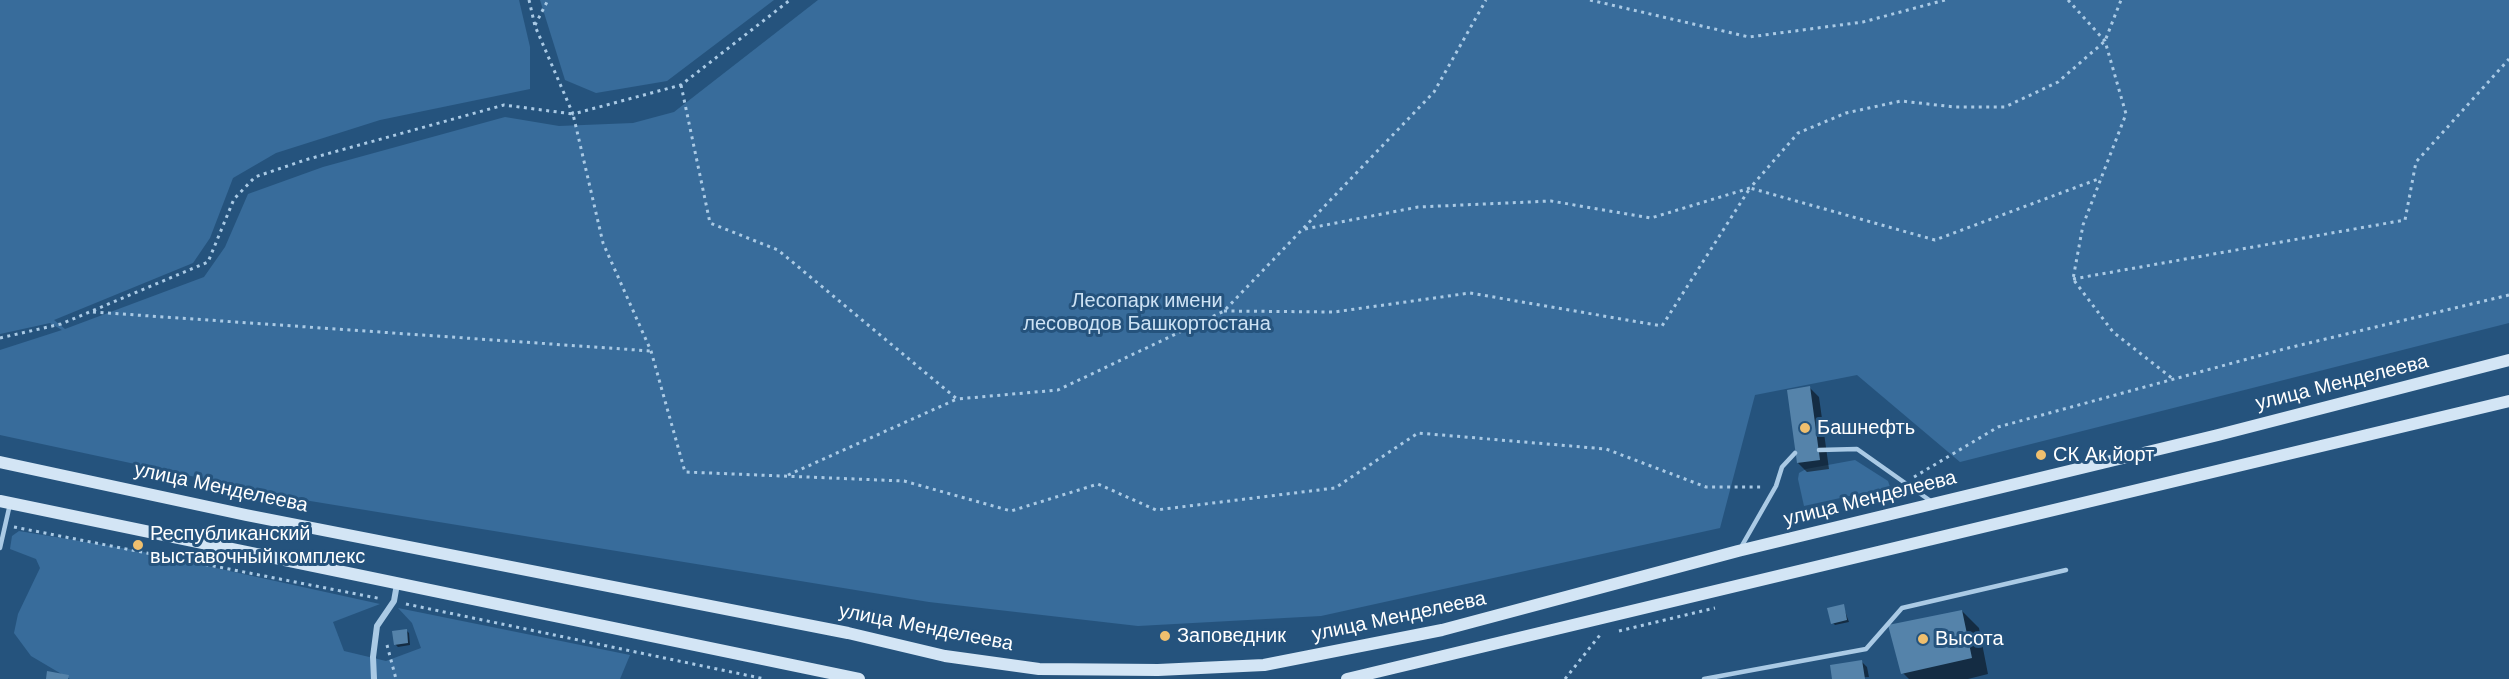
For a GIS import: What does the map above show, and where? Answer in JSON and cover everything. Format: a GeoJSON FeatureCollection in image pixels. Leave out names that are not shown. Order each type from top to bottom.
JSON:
{"type":"FeatureCollection","features":[{"type":"Feature","properties":{"kind":"main road","name":"улица Менделеева"},"geometry":{"type":"LineString","coordinates":[[0,462],[246,515],[848,633],[945,656],[1039,669],[1158,670],[1264,665],[1442,630],[1738,551],[2218,435],[2509,360]]}},
{"type":"Feature","properties":{"kind":"main road"},"geometry":{"type":"LineString","coordinates":[[1347,679],[2509,401]]}},
{"type":"Feature","properties":{"kind":"main road"},"geometry":{"type":"LineString","coordinates":[[5,502],[859,679]]}},
{"type":"Feature","properties":{"kind":"street"},"geometry":{"type":"LineString","coordinates":[[374,679],[373,657],[377,626],[394,601],[397,583]]}},
{"type":"Feature","properties":{"kind":"lane"},"geometry":{"type":"LineString","coordinates":[[1819,450],[1857,449],[1935,504]]}},
{"type":"Feature","properties":{"kind":"lane"},"geometry":{"type":"LineString","coordinates":[[1738,551],[1776,486],[1782,467],[1795,453]]}},
{"type":"Feature","properties":{"kind":"lane"},"geometry":{"type":"LineString","coordinates":[[0,548],[5,502]]}},
{"type":"Feature","properties":{"kind":"lane"},"geometry":{"type":"LineString","coordinates":[[1704,679],[1866,649],[1902,608],[2066,570]]}},
{"type":"Feature","properties":{"kind":"path"},"geometry":{"type":"LineString","coordinates":[[529,0],[535,26],[573,114],[603,243],[651,351],[685,472],[904,481],[1011,511],[1098,484],[1156,510],[1335,488],[1418,434],[1606,449],[1706,487],[1776,486]]}},
{"type":"Feature","properties":{"kind":"path"},"geometry":{"type":"LineString","coordinates":[[535,26],[548,0]]}},
{"type":"Feature","properties":{"kind":"path"},"geometry":{"type":"LineString","coordinates":[[0,338],[61,324],[208,262],[234,199],[255,177],[305,160],[504,105],[573,114],[681,85],[790,0]]}},
{"type":"Feature","properties":{"kind":"path"},"geometry":{"type":"LineString","coordinates":[[787,476],[957,399],[1058,390],[1224,311],[1434,92],[1486,0]]}},
{"type":"Feature","properties":{"kind":"path"},"geometry":{"type":"LineString","coordinates":[[1590,0],[1749,37],[1863,22],[1945,0]]}},
{"type":"Feature","properties":{"kind":"path"},"geometry":{"type":"LineString","coordinates":[[2068,0],[2105,41],[2126,114],[2084,225],[2073,279],[2113,332],[2173,380]]}},
{"type":"Feature","properties":{"kind":"path"},"geometry":{"type":"LineString","coordinates":[[1224,311],[1334,312],[1470,293],[1662,326],[1750,188],[1798,133],[1846,113],[1901,101],[1955,107],[2005,107],[2058,82],[2105,41],[2121,0]]}},
{"type":"Feature","properties":{"kind":"path"},"geometry":{"type":"LineString","coordinates":[[2073,279],[2405,220],[2416,162],[2509,58]]}},
{"type":"Feature","properties":{"kind":"path"},"geometry":{"type":"LineString","coordinates":[[681,85],[710,223],[778,250],[957,399]]}},
{"type":"Feature","properties":{"kind":"path"},"geometry":{"type":"LineString","coordinates":[[1304,230],[1418,207],[1551,201],[1651,218],[1750,188],[1935,240],[2101,178]]}},
{"type":"Feature","properties":{"kind":"path"},"geometry":{"type":"LineString","coordinates":[[1904,482],[1998,427],[2284,349],[2509,295]]}},
{"type":"Feature","properties":{"kind":"path"},"geometry":{"type":"LineString","coordinates":[[91,312],[651,351]]}},
{"type":"Feature","properties":{"kind":"path"},"geometry":{"type":"LineString","coordinates":[[1565,679],[1600,635]]}},
{"type":"Feature","properties":{"kind":"path"},"geometry":{"type":"LineString","coordinates":[[387,645],[396,679]]}},
{"type":"Feature","properties":{"kind":"green space","name":"Лесопарк имени лесоводов Башкортостана"},"geometry":{"type":"Polygon","coordinates":[[[0,0],[519,0],[530,47],[530,89],[380,120],[276,153],[233,178],[210,238],[193,263],[54,320],[65,329],[204,277],[225,247],[248,194],[323,167],[505,117],[559,126],[633,123],[674,112],[818,0],[2509,0],[2509,323],[1960,462],[1857,375],[1755,395],[1720,528],[1321,616],[1138,626],[929,602],[298,499],[0,435],[0,350],[62,330],[50,323],[0,334],[0,0]]]}},
{"type":"Feature","properties":{"kind":"green space"},"geometry":{"type":"Polygon","coordinates":[[[540,0],[774,0],[667,81],[596,93],[565,80],[540,0]]]}},
{"type":"Feature","properties":{"kind":"green space"},"geometry":{"type":"Polygon","coordinates":[[[1855,460],[1888,481],[1890,487],[1804,506],[1798,479],[1799,473],[1806,469],[1855,460]]]}},
{"type":"Feature","properties":{"kind":"green space"},"geometry":{"type":"Polygon","coordinates":[[[19,531],[134,550],[380,604],[333,622],[344,651],[386,661],[421,648],[412,623],[398,608],[630,655],[620,679],[70,679],[31,656],[14,633],[18,614],[40,568],[36,559],[10,549],[12,536],[19,531]]]}},
{"type":"Feature","properties":{"kind":"building"},"geometry":{"type":"Polygon","coordinates":[[[1810,386],[1820,460],[1797,463],[1787,390],[1810,386]]]}},
{"type":"Feature","properties":{"kind":"building"},"geometry":{"type":"Polygon","coordinates":[[[1844,604],[1847,620],[1831,624],[1827,608],[1844,604]]]}},
{"type":"Feature","properties":{"kind":"building"},"geometry":{"type":"Polygon","coordinates":[[[1962,610],[1972,658],[1901,674],[1888,625],[1962,610]]]}},
{"type":"Feature","properties":{"kind":"building"},"geometry":{"type":"Polygon","coordinates":[[[407,629],[408,643],[394,645],[392,631],[407,629]]]}},
{"type":"Feature","properties":{"kind":"building"},"geometry":{"type":"Polygon","coordinates":[[[1862,660],[1865,679],[1832,679],[1830,665],[1862,660]]]}},
{"type":"Feature","properties":{"kind":"building"},"geometry":{"type":"Polygon","coordinates":[[[47,671],[69,675],[68,679],[46,679],[47,671]]]}},
{"type":"Feature","properties":{"kind":"place","name":"Башнефть"},"geometry":{"type":"Point","coordinates":[1805,428]}},
{"type":"Feature","properties":{"kind":"place","name":"СК Ак йорт"},"geometry":{"type":"Point","coordinates":[2041,455]}},
{"type":"Feature","properties":{"kind":"place","name":"Республиканский выставочный комплекс"},"geometry":{"type":"Point","coordinates":[138,545]}},
{"type":"Feature","properties":{"kind":"place","name":"Заповедник"},"geometry":{"type":"Point","coordinates":[1165,636]}},
{"type":"Feature","properties":{"kind":"place","name":"Высота"},"geometry":{"type":"Point","coordinates":[1923,639]}}]}
